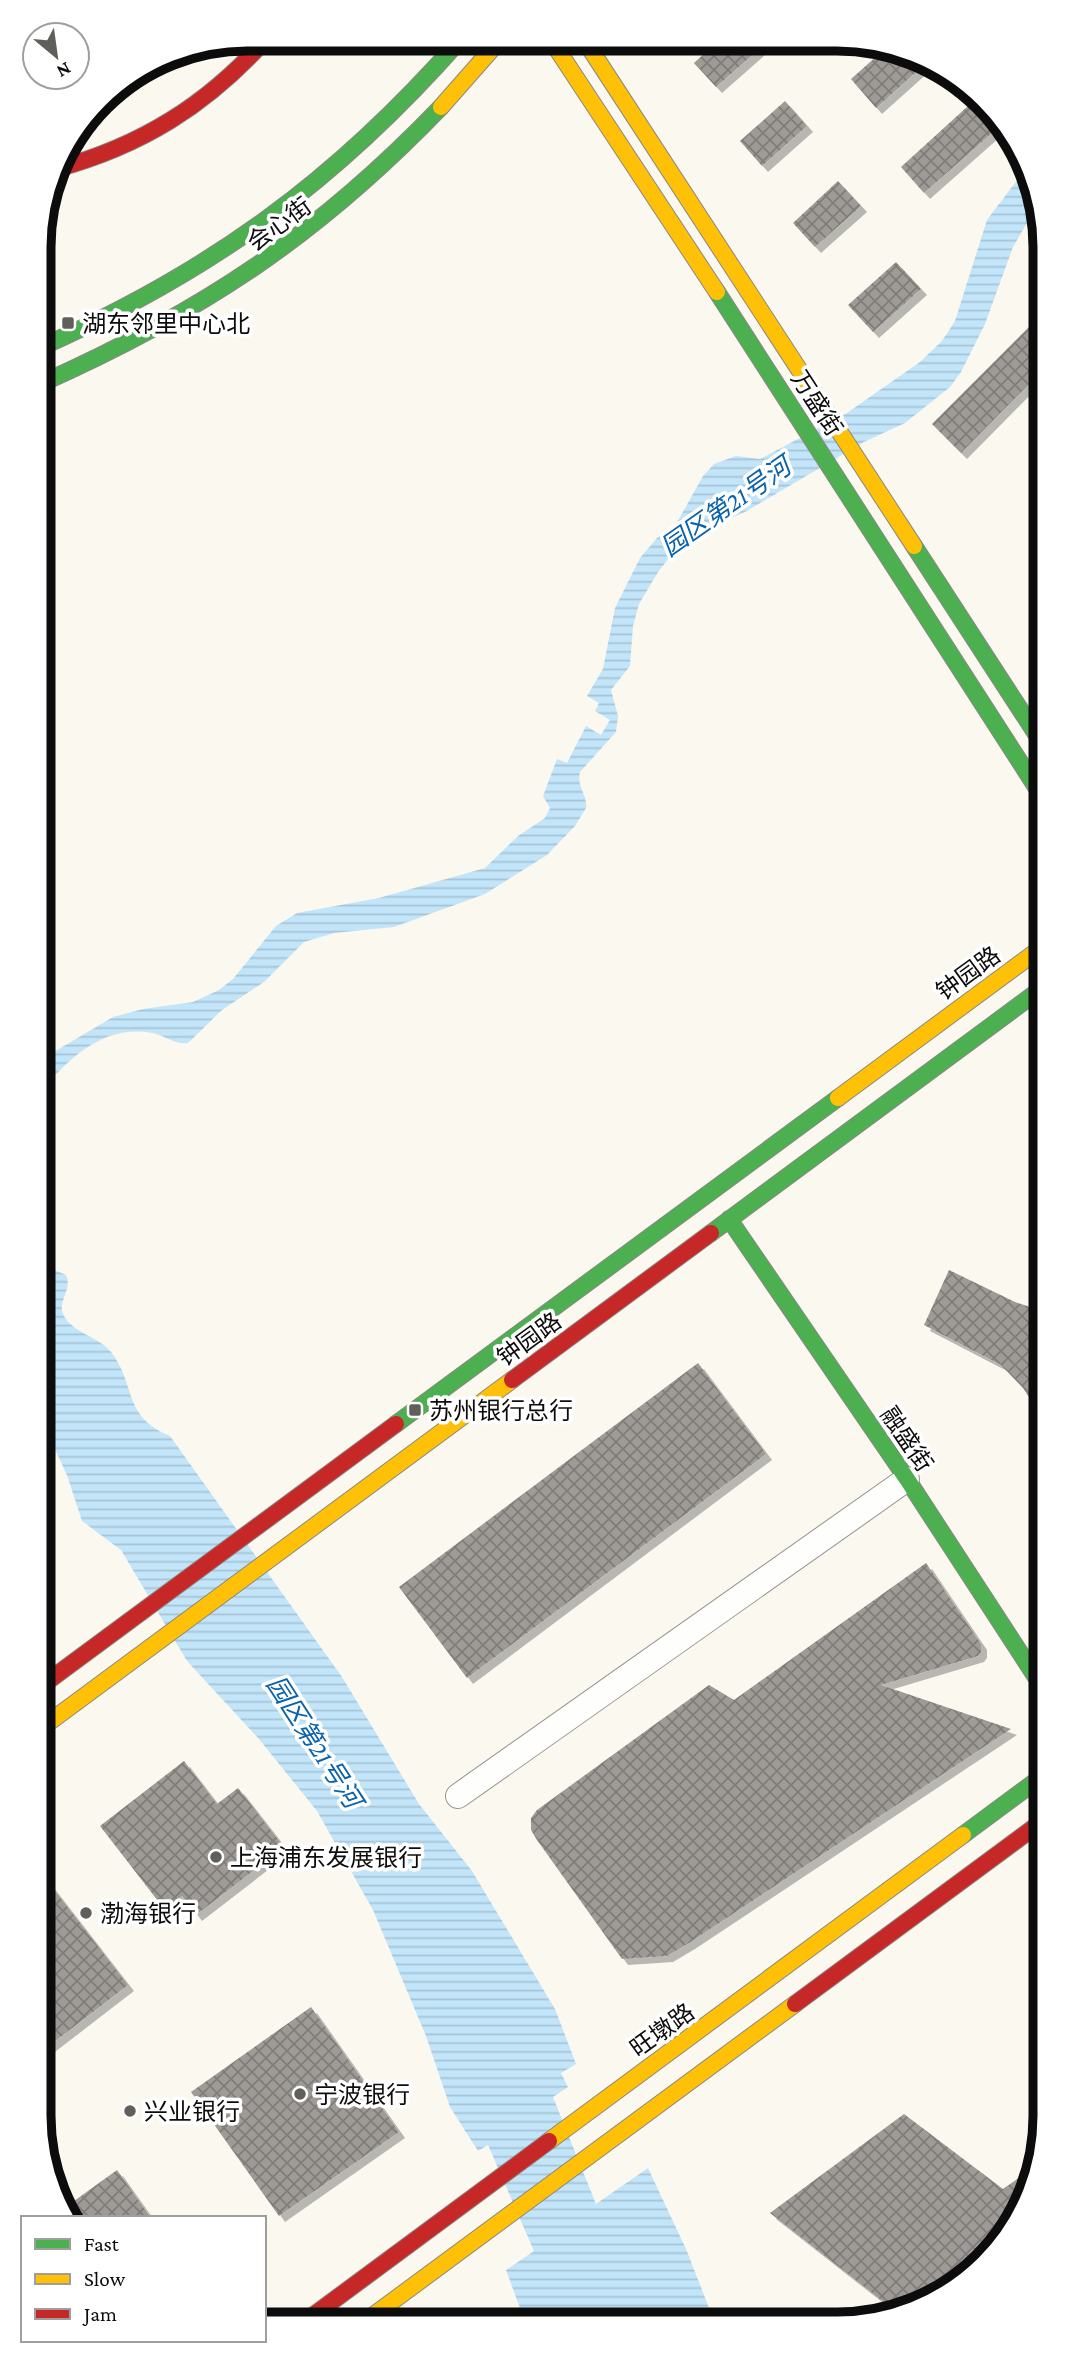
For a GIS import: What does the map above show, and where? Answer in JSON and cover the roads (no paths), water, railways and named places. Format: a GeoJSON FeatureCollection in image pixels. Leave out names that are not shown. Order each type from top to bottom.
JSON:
{"type":"FeatureCollection","features":[{"type":"Feature","properties":{"kind":"main road"},"geometry":{"type":"LineString","coordinates":[[69,165],[114,152],[173,123],[225,84],[255,51]]}},
{"type":"Feature","properties":{"kind":"main road","name":"会心街"},"geometry":{"type":"LineString","coordinates":[[51,343],[137,305],[267,223],[312,189],[386,121],[450,51]]}},
{"type":"Feature","properties":{"kind":"main road","name":"会心街"},"geometry":{"type":"LineString","coordinates":[[51,379],[151,334],[284,251],[330,216],[407,145],[490,51]]}},
{"type":"Feature","properties":{"kind":"main road","name":"万盛街"},"geometry":{"type":"LineString","coordinates":[[558,51],[807,428],[1033,782]]}},
{"type":"Feature","properties":{"kind":"main road","name":"万盛街"},"geometry":{"type":"LineString","coordinates":[[592,51],[856,453],[1033,729]]}},
{"type":"Feature","properties":{"kind":"main road","name":"钟园路"},"geometry":{"type":"LineString","coordinates":[[51,1679],[1033,954]]}},
{"type":"Feature","properties":{"kind":"main road","name":"钟园路"},"geometry":{"type":"LineString","coordinates":[[51,1721],[1033,995]]}},
{"type":"Feature","properties":{"kind":"main road","name":"融盛街"},"geometry":{"type":"LineString","coordinates":[[729,1219],[907,1479],[1033,1671]]}},
{"type":"Feature","properties":{"kind":"main road","name":"旺墩路"},"geometry":{"type":"LineString","coordinates":[[318,2312],[1033,1783]]}},
{"type":"Feature","properties":{"kind":"main road"},"geometry":{"type":"LineString","coordinates":[[378,2312],[1033,1828]]}},
{"type":"Feature","properties":{"kind":"street"},"geometry":{"type":"LineString","coordinates":[[458,1796],[907,1479]]}},
{"type":"Feature","properties":{"kind":"water","name":"园区第21号河"},"geometry":{"type":"Polygon","coordinates":[[[1020,177],[1031,216],[1013,247],[985,324],[961,372],[950,387],[905,423],[864,442],[745,512],[705,530],[675,550],[658,572],[639,604],[633,626],[630,666],[611,690],[618,716],[616,732],[580,772],[586,808],[575,826],[547,855],[485,894],[394,927],[334,933],[304,942],[264,982],[222,1010],[188,1043],[179,1043],[152,1033],[119,1033],[104,1038],[76,1055],[51,1081],[51,1054],[113,1017],[143,1009],[193,1002],[219,990],[233,979],[276,926],[297,913],[379,898],[485,868],[518,836],[545,818],[550,808],[543,796],[557,759],[567,763],[586,726],[601,735],[610,720],[595,711],[599,703],[587,696],[603,669],[615,608],[640,558],[657,538],[675,526],[703,476],[714,464],[736,456],[760,459],[847,413],[920,362],[942,341],[955,321],[987,220],[1020,177]]]}},
{"type":"Feature","properties":{"kind":"water","name":"园区第21号河"},"geometry":{"type":"Polygon","coordinates":[[[51,1268],[66,1275],[68,1280],[62,1311],[68,1322],[111,1352],[137,1410],[155,1428],[170,1436],[342,1677],[419,1804],[472,1871],[555,2009],[576,2064],[561,2073],[568,2087],[553,2097],[596,2204],[648,2168],[686,2249],[711,2312],[521,2312],[506,2270],[534,2251],[488,2145],[478,2151],[450,2107],[426,2036],[373,1910],[317,1811],[259,1739],[187,1661],[121,1550],[82,1521],[67,1475],[51,1441],[51,1268]]]}},
{"type":"Feature","properties":{"kind":"place","name":"湖东邻里中心北"},"geometry":{"type":"Point","coordinates":[68,323]}},
{"type":"Feature","properties":{"kind":"place","name":"苏州银行总行"},"geometry":{"type":"Point","coordinates":[415,1410]}},
{"type":"Feature","properties":{"kind":"place","name":"上海浦东发展银行"},"geometry":{"type":"Point","coordinates":[216,1857]}},
{"type":"Feature","properties":{"kind":"place","name":"渤海银行"},"geometry":{"type":"Point","coordinates":[86,1913]}},
{"type":"Feature","properties":{"kind":"place","name":"宁波银行"},"geometry":{"type":"Point","coordinates":[300,2094]}},
{"type":"Feature","properties":{"kind":"place","name":"兴业银行"},"geometry":{"type":"Point","coordinates":[130,2111]}}]}
